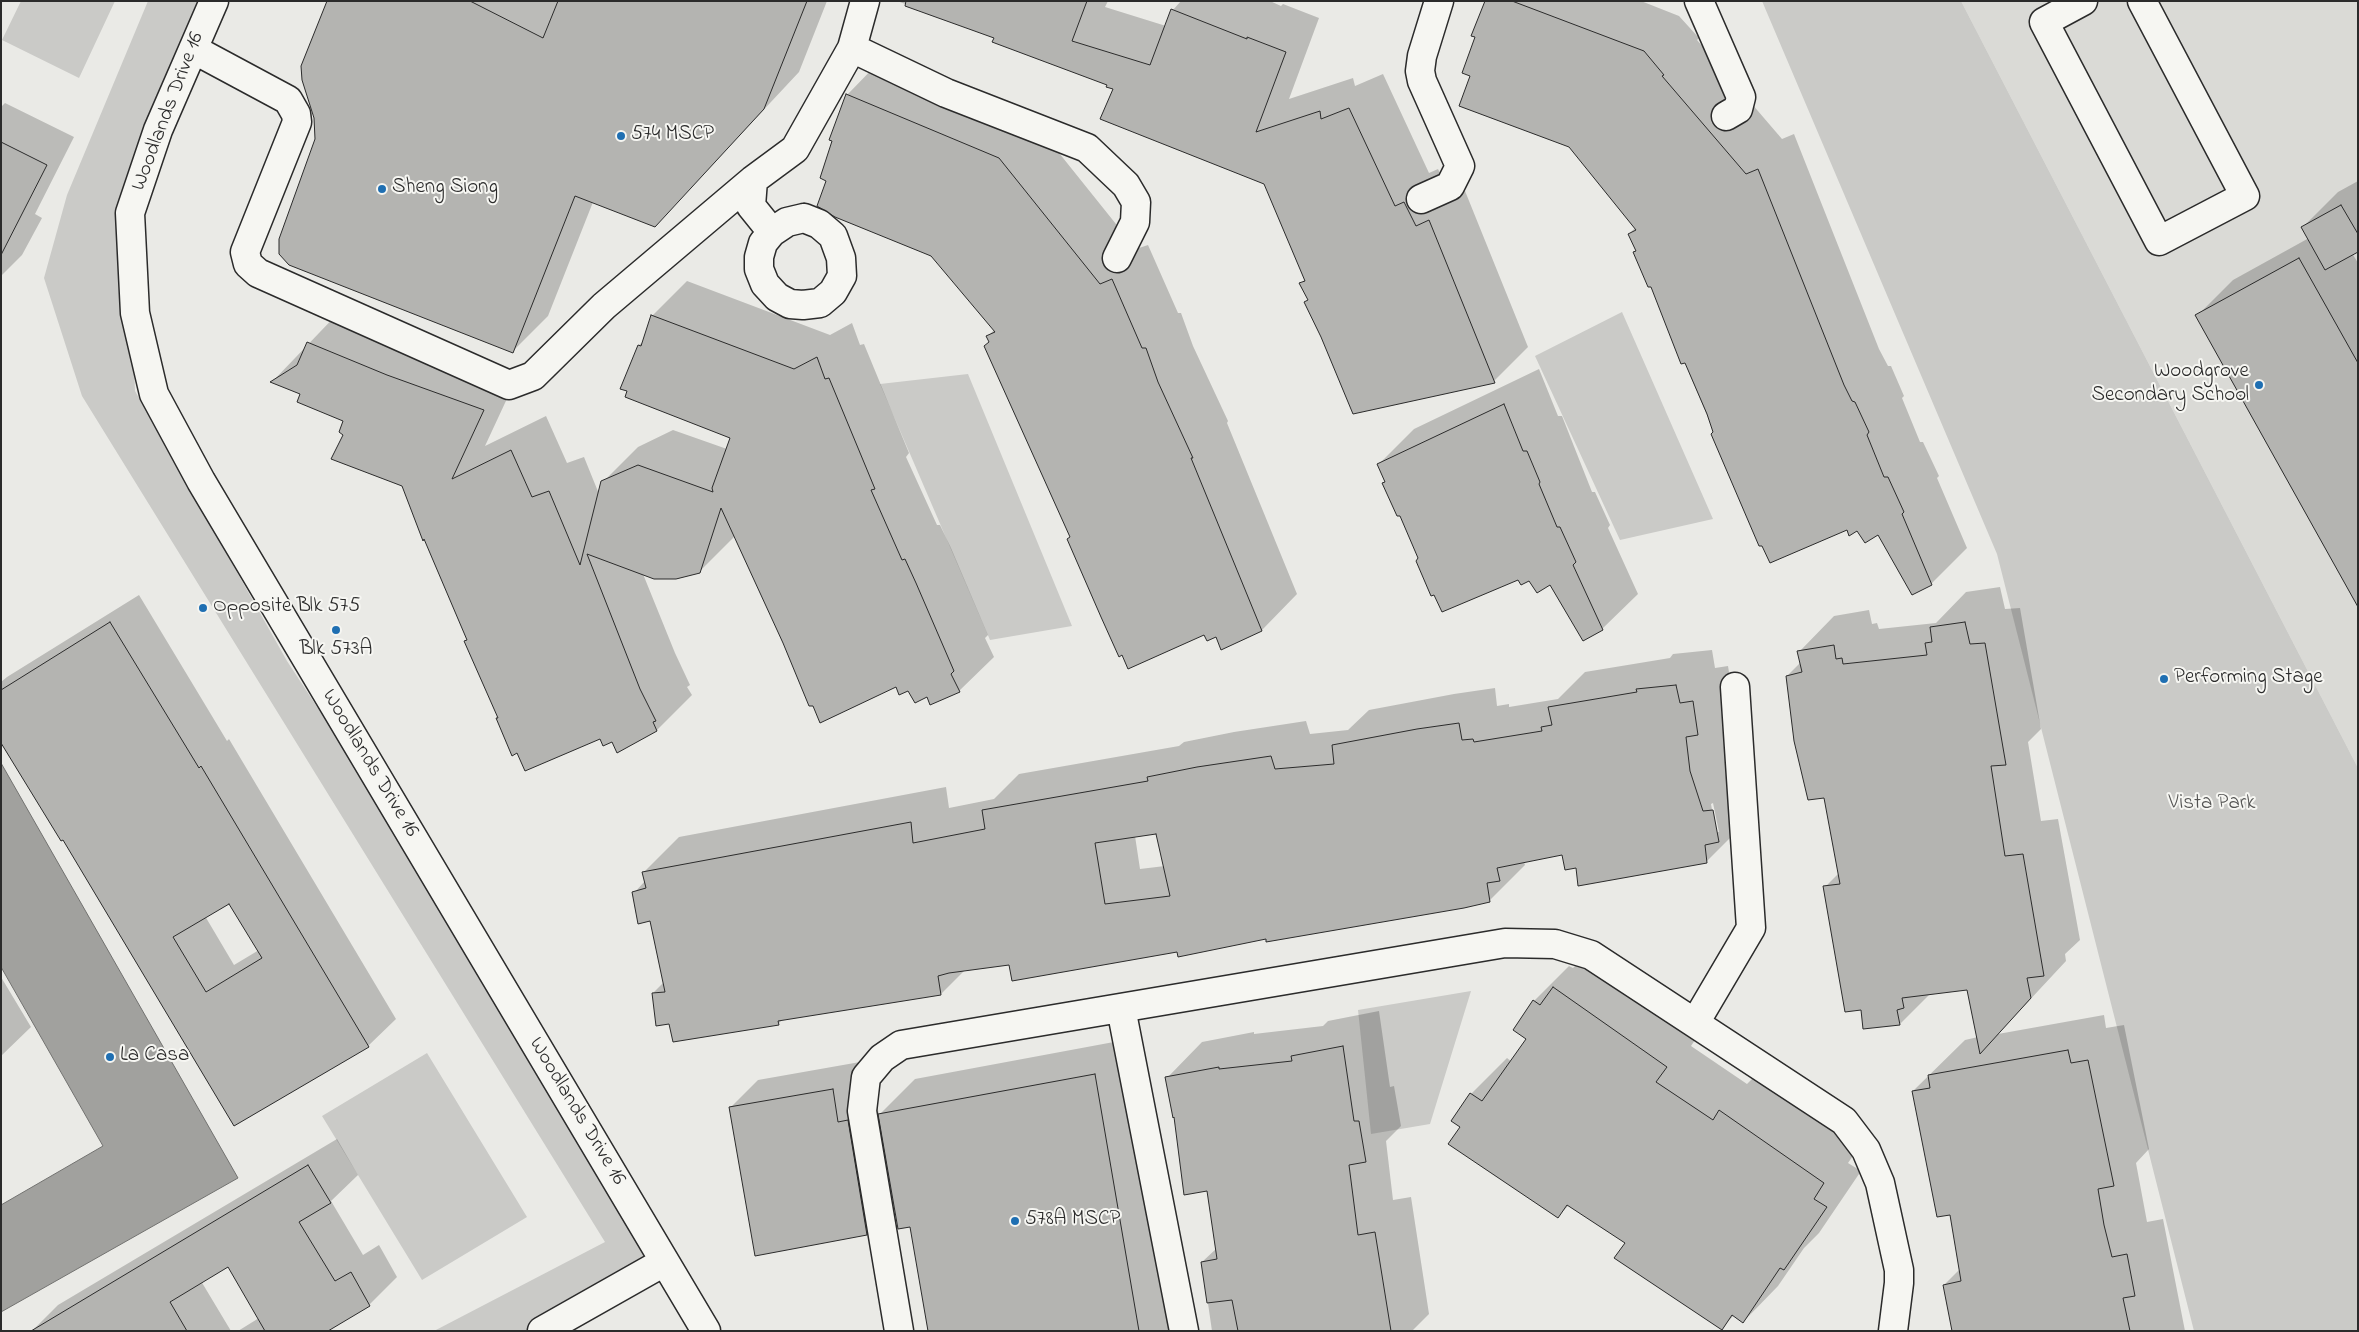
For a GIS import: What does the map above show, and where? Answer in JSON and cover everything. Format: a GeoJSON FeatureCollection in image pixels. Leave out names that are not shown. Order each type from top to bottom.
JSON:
{"type":"FeatureCollection","features":[{"type":"Feature","properties":{"kind":"street","name":"Woodlands Drive 16"},"geometry":{"type":"LineString","coordinates":[[214,1],[158,130],[130,213],[135,313],[154,394],[200,481],[706,1331]]}},
{"type":"Feature","properties":{"kind":"street"},"geometry":{"type":"LineString","coordinates":[[193,49],[288,100],[296,114],[297,122],[245,252],[248,264],[258,273],[509,385],[533,376],[604,306],[753,180],[795,149],[852,48],[865,1]]}},
{"type":"Feature","properties":{"kind":"street"},"geometry":{"type":"LineString","coordinates":[[1421,199],[1450,186],[1460,166],[1422,81],[1420,71],[1422,56],[1439,1]]}},
{"type":"Feature","properties":{"kind":"street"},"geometry":{"type":"LineString","coordinates":[[1699,1],[1741,97],[1738,109],[1726,116]]}},
{"type":"Feature","properties":{"kind":"street"},"geometry":{"type":"LineString","coordinates":[[2083,1],[2044,22],[2159,241],[2244,196],[2142,1]]}},
{"type":"Feature","properties":{"kind":"street"},"geometry":{"type":"LineString","coordinates":[[852,48],[946,93],[1087,148],[1126,185],[1136,202],[1135,222],[1117,258]]}},
{"type":"Feature","properties":{"kind":"street"},"geometry":{"type":"LineString","coordinates":[[753,180],[751,206],[772,232]]}},
{"type":"Feature","properties":{"kind":"street"},"geometry":{"type":"LineString","coordinates":[[1695,1023],[1751,928],[1735,687]]}},
{"type":"Feature","properties":{"kind":"street"},"geometry":{"type":"LineString","coordinates":[[899,1331],[862,1111],[866,1077],[882,1058],[901,1044],[1505,942],[1555,944],[1591,955],[1844,1121],[1866,1150],[1880,1183],[1898,1270],[1899,1283],[1893,1331]]}},
{"type":"Feature","properties":{"kind":"street"},"geometry":{"type":"LineString","coordinates":[[1121,1008],[1184,1331]]}},
{"type":"Feature","properties":{"kind":"street"},"geometry":{"type":"LineString","coordinates":[[542,1331],[664,1262]]}},
{"type":"Feature","properties":{"kind":"shaded area","name":"Woodgrove Secondary School"},"geometry":{"type":"Polygon","coordinates":[[[1961,1],[2358,1],[2358,768],[1961,1]]]}},
{"type":"Feature","properties":{"kind":"shaded area","name":"La Casa"},"geometry":{"type":"Polygon","coordinates":[[[1,763],[238,1178],[1,1312],[1,1205],[103,1146],[1,967],[1,763]]]}},
{"type":"Feature","properties":{"kind":"green space"},"geometry":{"type":"Polygon","coordinates":[[[21,1],[115,1],[79,78],[2,40],[21,1]]]}},
{"type":"Feature","properties":{"kind":"green space"},"geometry":{"type":"Polygon","coordinates":[[[148,1],[209,1],[128,212],[135,391],[287,661],[471,942],[664,1262],[541,1331],[434,1331],[605,1242],[82,396],[44,278],[67,195],[148,1]]]}},
{"type":"Feature","properties":{"kind":"green space","name":"Vista Park"},"geometry":{"type":"Polygon","coordinates":[[[1762,1],[1961,1],[2358,768],[2358,1331],[2194,1331],[1997,554],[1762,1]]]}},
{"type":"Feature","properties":{"kind":"green space"},"geometry":{"type":"Polygon","coordinates":[[[1622,312],[1713,519],[1620,540],[1535,356],[1622,312]]]}},
{"type":"Feature","properties":{"kind":"green space"},"geometry":{"type":"Polygon","coordinates":[[[968,374],[1072,626],[990,640],[880,384],[968,374]]]}},
{"type":"Feature","properties":{"kind":"green space"},"geometry":{"type":"Polygon","coordinates":[[[1471,991],[1430,1124],[1371,1134],[1358,1010],[1471,991]]]}},
{"type":"Feature","properties":{"kind":"green space"},"geometry":{"type":"Polygon","coordinates":[[[427,1053],[527,1217],[422,1280],[322,1116],[427,1053]]]}},
{"type":"Feature","properties":{"kind":"building"},"geometry":{"type":"Polygon","coordinates":[[[327,1],[470,1],[543,38],[558,1],[807,1],[764,109],[655,227],[575,196],[513,353],[289,265],[279,254],[279,239],[315,139],[314,118],[302,80],[301,66],[327,1]]]}},
{"type":"Feature","properties":{"kind":"building"},"geometry":{"type":"Polygon","coordinates":[[[906,1],[1087,1],[1072,41],[1150,65],[1171,9],[1286,52],[1256,132],[1320,111],[1321,119],[1349,108],[1395,206],[1404,202],[1416,226],[1429,220],[1495,383],[1353,414],[1321,337],[1304,302],[1308,300],[1299,283],[1305,281],[1264,184],[1100,119],[1113,89],[1106,87],[1107,85],[992,42],[994,38],[905,6],[906,1]]]}},
{"type":"Feature","properties":{"kind":"building"},"geometry":{"type":"Polygon","coordinates":[[[1485,1],[1512,1],[1644,51],[1664,75],[1662,76],[1746,174],[1758,169],[1844,385],[1852,401],[1855,402],[1869,432],[1867,435],[1884,477],[1888,477],[1904,512],[1902,514],[1932,585],[1912,595],[1878,535],[1865,543],[1857,531],[1849,536],[1847,530],[1770,563],[1762,546],[1759,546],[1711,434],[1713,432],[1707,414],[1685,363],[1681,364],[1651,287],[1648,287],[1633,252],[1636,251],[1628,234],[1636,230],[1569,147],[1459,106],[1470,76],[1462,73],[1475,37],[1471,36],[1485,1]]]}},
{"type":"Feature","properties":{"kind":"building"},"geometry":{"type":"Polygon","coordinates":[[[846,94],[999,158],[1100,284],[1112,279],[1142,348],[1146,348],[1158,382],[1193,458],[1191,458],[1262,631],[1221,650],[1216,637],[1207,641],[1204,635],[1128,669],[1122,655],[1119,657],[1101,617],[1067,539],[1070,537],[984,346],[989,342],[986,336],[995,332],[931,256],[835,217],[817,206],[826,181],[820,178],[832,141],[829,140],[846,94]]]}},
{"type":"Feature","properties":{"kind":"building"},"geometry":{"type":"Polygon","coordinates":[[[1,142],[47,165],[1,255],[1,142]]]}},
{"type":"Feature","properties":{"kind":"building"},"geometry":{"type":"Polygon","coordinates":[[[2341,205],[2358,234],[2358,252],[2325,270],[2301,227],[2341,205]]]}},
{"type":"Feature","properties":{"kind":"building"},"geometry":{"type":"Polygon","coordinates":[[[2299,258],[2358,363],[2358,607],[2195,315],[2299,258]]]}},
{"type":"Feature","properties":{"kind":"building"},"geometry":{"type":"Polygon","coordinates":[[[651,315],[794,369],[817,357],[825,379],[829,378],[875,489],[871,490],[902,560],[905,559],[916,583],[954,671],[951,674],[960,692],[930,705],[927,697],[915,703],[908,691],[899,695],[896,687],[820,723],[813,706],[809,706],[783,643],[721,508],[700,573],[676,579],[654,579],[587,554],[640,689],[656,721],[653,722],[657,731],[617,753],[612,742],[603,746],[600,739],[525,771],[517,753],[512,756],[496,718],[498,718],[464,641],[467,640],[424,539],[423,541],[402,486],[331,459],[343,435],[339,432],[343,421],[297,402],[300,394],[270,382],[297,365],[307,342],[387,375],[484,410],[452,479],[511,450],[532,497],[549,491],[580,565],[601,481],[638,465],[713,492],[712,488],[730,438],[625,397],[627,391],[620,389],[638,345],[641,346],[651,315]]]}},
{"type":"Feature","properties":{"kind":"building"},"geometry":{"type":"Polygon","coordinates":[[[1504,404],[1523,451],[1527,451],[1557,527],[1560,527],[1576,562],[1573,565],[1603,630],[1583,641],[1550,585],[1537,593],[1529,581],[1521,585],[1518,580],[1442,612],[1434,595],[1431,596],[1416,561],[1418,558],[1400,516],[1397,516],[1382,483],[1385,482],[1377,464],[1504,404]]]}},
{"type":"Feature","properties":{"kind":"building"},"geometry":{"type":"Polygon","coordinates":[[[110,622],[199,768],[201,766],[369,1047],[234,1126],[63,840],[61,841],[1,743],[1,690],[110,622]],[[229,904],[173,937],[206,992],[262,958],[229,904]]]}},
{"type":"Feature","properties":{"kind":"building"},"geometry":{"type":"Polygon","coordinates":[[[1965,622],[1970,644],[1985,643],[2006,765],[1991,766],[2005,856],[2023,854],[2044,976],[2027,978],[2031,998],[1980,1054],[1967,990],[1902,998],[1904,1008],[1897,1010],[1900,1025],[1863,1029],[1861,1010],[1845,1012],[1823,886],[1840,884],[1824,798],[1808,800],[1794,741],[1786,676],[1802,672],[1797,651],[1834,645],[1836,659],[1842,658],[1843,664],[1927,655],[1925,643],[1932,642],[1930,627],[1965,622]]]}},
{"type":"Feature","properties":{"kind":"building"},"geometry":{"type":"Polygon","coordinates":[[[1676,685],[1680,703],[1693,701],[1698,735],[1686,737],[1690,771],[1703,811],[1713,810],[1719,842],[1705,845],[1707,863],[1578,886],[1576,868],[1565,870],[1562,855],[1497,868],[1500,881],[1487,883],[1490,902],[1464,908],[1266,942],[1266,939],[1178,957],[1177,952],[1012,981],[1009,965],[949,973],[938,976],[941,995],[778,1021],[779,1025],[673,1042],[669,1024],[656,1026],[652,993],[665,992],[650,921],[638,924],[632,892],[646,888],[642,872],[911,822],[913,843],[985,829],[982,810],[1148,781],[1147,777],[1197,767],[1271,756],[1275,769],[1334,764],[1332,745],[1417,729],[1459,723],[1462,740],[1473,739],[1474,742],[1542,731],[1541,727],[1552,725],[1548,707],[1637,692],[1636,689],[1676,685]],[[1156,834],[1095,843],[1105,904],[1170,896],[1156,834]]]}},
{"type":"Feature","properties":{"kind":"building"},"geometry":{"type":"Polygon","coordinates":[[[1553,987],[1667,1067],[1656,1082],[1713,1120],[1719,1110],[1824,1183],[1814,1199],[1827,1207],[1784,1270],[1780,1268],[1743,1323],[1732,1315],[1722,1330],[1614,1258],[1625,1243],[1567,1205],[1558,1218],[1448,1144],[1460,1127],[1451,1121],[1470,1093],[1482,1101],[1526,1039],[1513,1030],[1533,1000],[1540,1005],[1553,987]]]}},
{"type":"Feature","properties":{"kind":"building"},"geometry":{"type":"Polygon","coordinates":[[[1343,1046],[1354,1121],[1359,1121],[1366,1162],[1349,1165],[1358,1235],[1375,1232],[1391,1331],[1238,1331],[1232,1300],[1207,1303],[1201,1262],[1217,1259],[1207,1191],[1184,1195],[1174,1117],[1165,1077],[1219,1067],[1219,1069],[1292,1061],[1291,1056],[1343,1046]]]}},
{"type":"Feature","properties":{"kind":"building"},"geometry":{"type":"Polygon","coordinates":[[[2068,1050],[2071,1063],[2088,1060],[2114,1186],[2098,1189],[2104,1225],[2112,1257],[2127,1254],[2135,1296],[2123,1298],[2130,1331],[1952,1331],[1943,1285],[1961,1281],[1950,1215],[1937,1217],[1912,1091],[1930,1088],[1928,1075],[2068,1050]]]}},
{"type":"Feature","properties":{"kind":"building","name":"578A MSCP"},"geometry":{"type":"Polygon","coordinates":[[[1095,1074],[1139,1331],[928,1331],[910,1227],[898,1229],[878,1114],[1095,1074]]]}},
{"type":"Feature","properties":{"kind":"building"},"geometry":{"type":"Polygon","coordinates":[[[833,1089],[838,1122],[848,1120],[867,1235],[755,1256],[729,1107],[833,1089]]]}},
{"type":"Feature","properties":{"kind":"building"},"geometry":{"type":"Polygon","coordinates":[[[308,1165],[331,1203],[299,1222],[335,1281],[351,1272],[370,1306],[328,1331],[265,1331],[228,1267],[170,1302],[187,1331],[31,1331],[308,1165]]]}},
{"type":"Feature","properties":{"kind":"place","name":"574 MSCP"},"geometry":{"type":"Point","coordinates":[621,136]}},
{"type":"Feature","properties":{"kind":"place","name":"Sheng Siong"},"geometry":{"type":"Point","coordinates":[382,189]}},
{"type":"Feature","properties":{"kind":"place","name":"Woodgrove Secondary School"},"geometry":{"type":"Point","coordinates":[2259,385]}},
{"type":"Feature","properties":{"kind":"place","name":"Opposite Blk 575"},"geometry":{"type":"Point","coordinates":[203,608]}},
{"type":"Feature","properties":{"kind":"place","name":"Blk 573A"},"geometry":{"type":"Point","coordinates":[336,630]}},
{"type":"Feature","properties":{"kind":"place","name":"Performing Stage"},"geometry":{"type":"Point","coordinates":[2164,679]}},
{"type":"Feature","properties":{"kind":"place","name":"La Casa"},"geometry":{"type":"Point","coordinates":[110,1057]}},
{"type":"Feature","properties":{"kind":"place","name":"578A MSCP"},"geometry":{"type":"Point","coordinates":[1015,1221]}}]}
